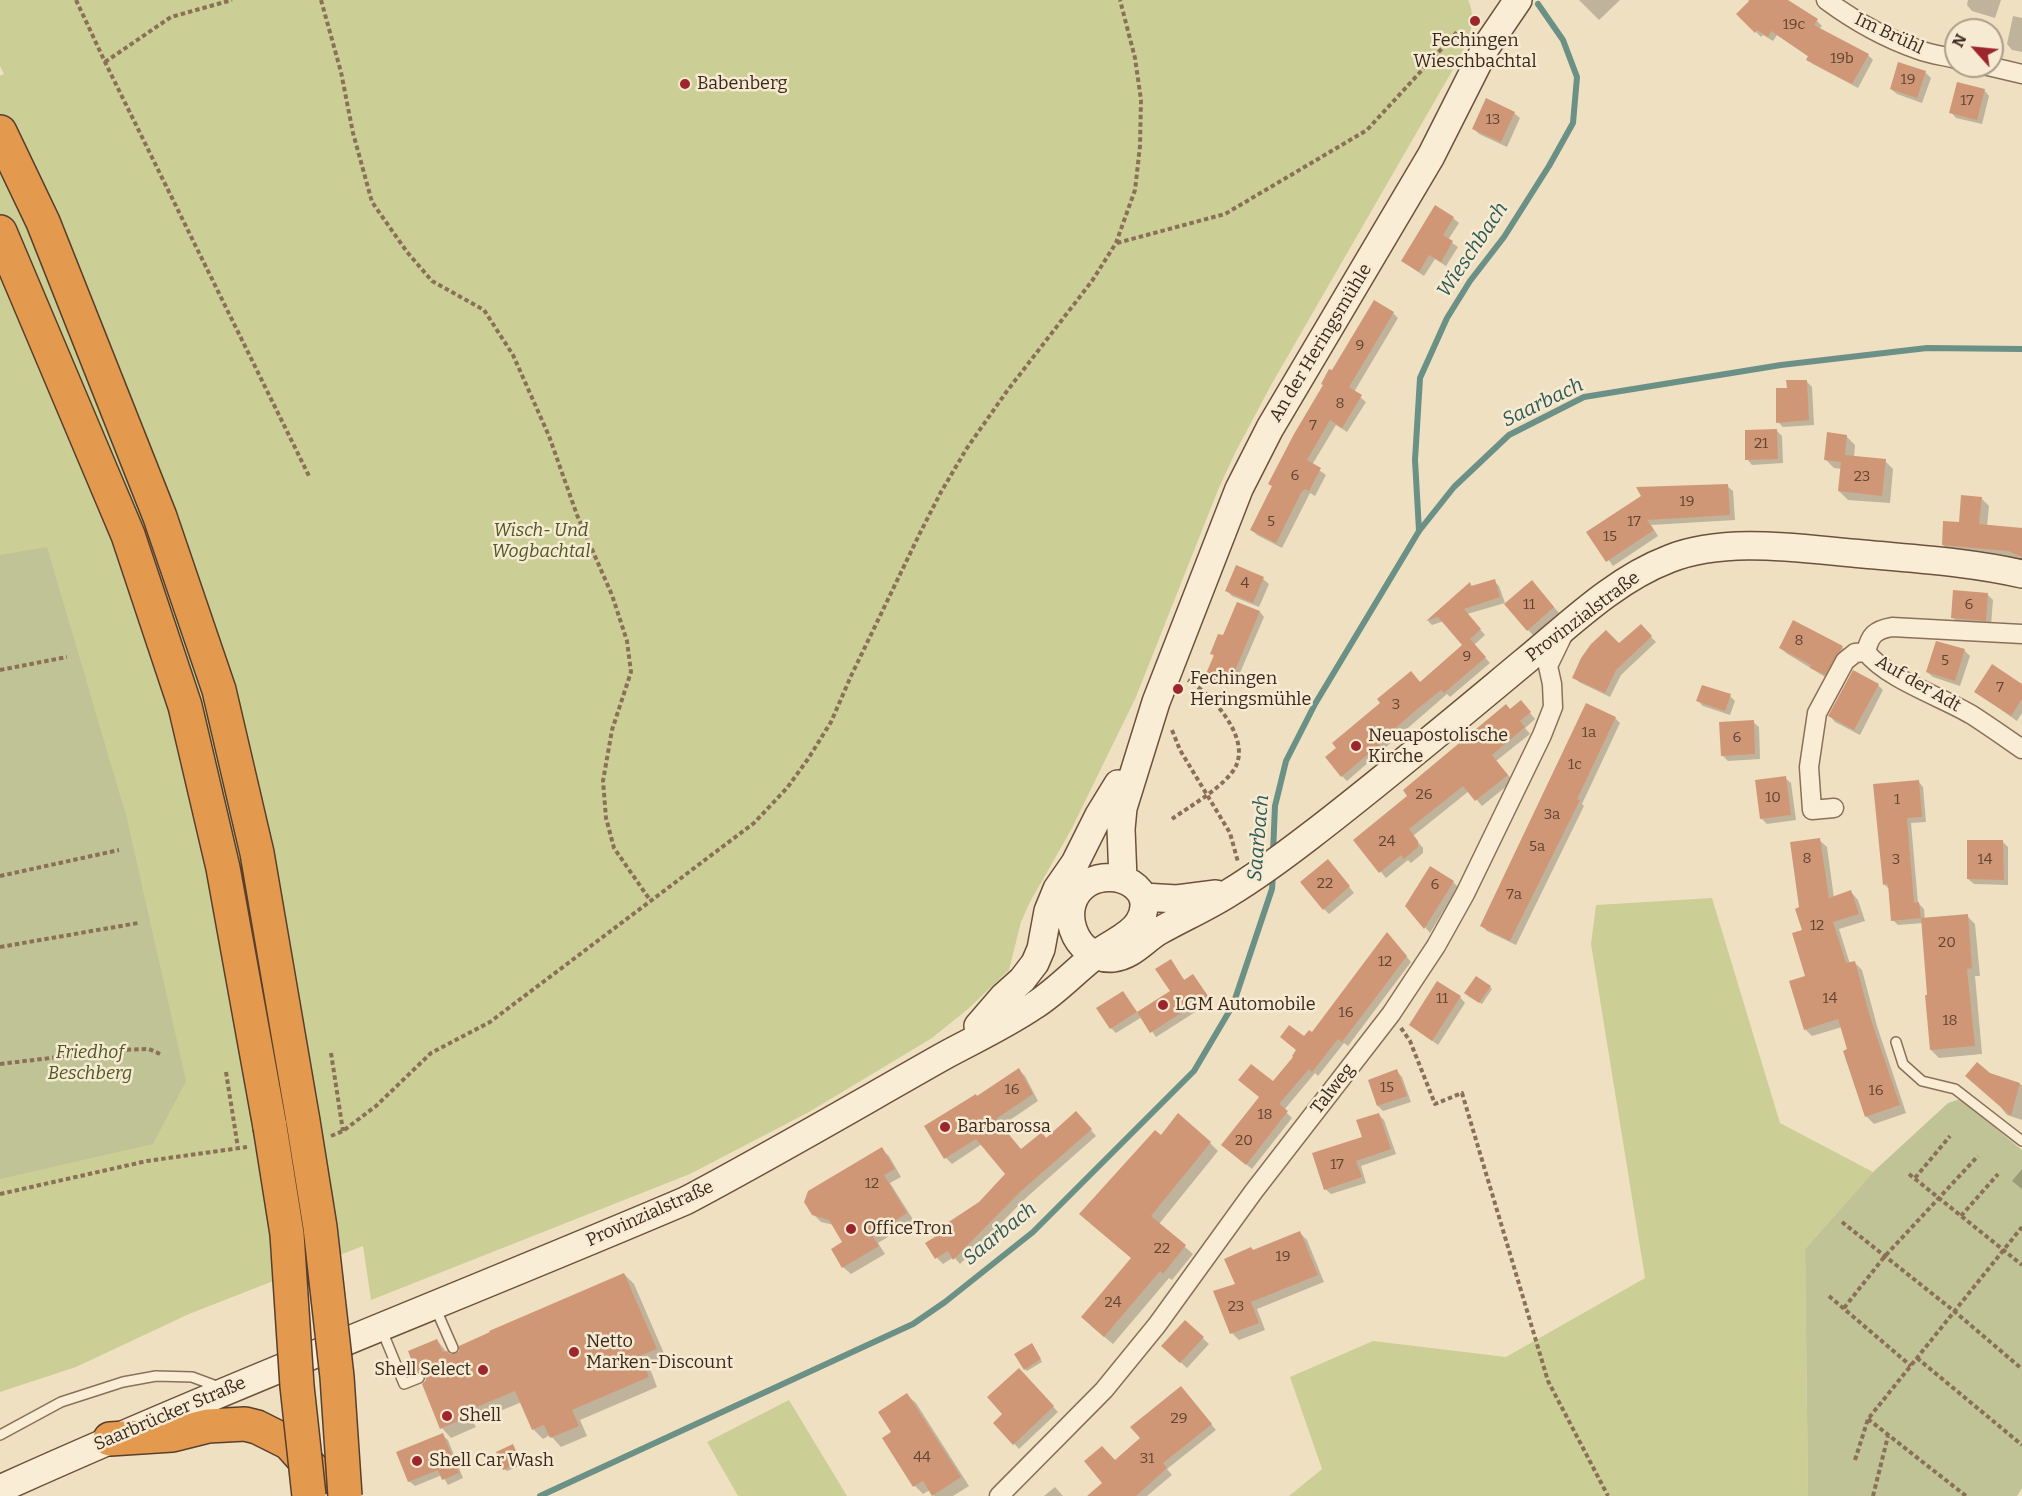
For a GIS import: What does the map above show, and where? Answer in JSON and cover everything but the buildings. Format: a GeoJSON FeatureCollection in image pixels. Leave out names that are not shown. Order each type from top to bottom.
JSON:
{"type":"FeatureCollection","features":[{"type":"Feature","properties":{"kind":"highway"},"geometry":{"type":"LineString","coordinates":[[0,132],[43,222],[160,518],[219,690],[257,853],[316,1129],[320,1227],[337,1377],[345,1496]]}},
{"type":"Feature","properties":{"kind":"highway"},"geometry":{"type":"LineString","coordinates":[[0,232],[128,535],[185,706],[223,868],[260,1136],[287,1234],[297,1386],[322,1484]]}},
{"type":"Feature","properties":{"kind":"highway"},"geometry":{"type":"LineString","coordinates":[[320,1352],[322,1484]]}},
{"type":"Feature","properties":{"kind":"highway"},"geometry":{"type":"LineString","coordinates":[[320,1352],[333,1410],[322,1484]]}},
{"type":"Feature","properties":{"kind":"highway"},"geometry":{"type":"LineString","coordinates":[[110,1439],[172,1435],[208,1426],[245,1424],[257,1427],[288,1443],[322,1484]]}},
{"type":"Feature","properties":{"kind":"main road","name":"An der Heringsmühle"},"geometry":{"type":"LineString","coordinates":[[1123,879],[1121,829],[1124,808],[1156,702],[1235,499],[1270,428],[1431,156],[1486,47],[1518,0]]}},
{"type":"Feature","properties":{"kind":"main road","name":"Provinzialstraße"},"geometry":{"type":"LineString","coordinates":[[1236,878],[1308,837],[1422,748],[1613,590],[1666,560],[1687,553],[1746,546],[1833,551],[1949,562],[2022,574]]}},
{"type":"Feature","properties":{"kind":"main road","name":"An der Heringsmühle"},"geometry":{"type":"LineString","coordinates":[[1094,880],[1104,824],[1131,748],[1156,702]]}},
{"type":"Feature","properties":{"kind":"main road","name":"An der Heringsmühle"},"geometry":{"type":"LineString","coordinates":[[978,1026],[1035,963],[1041,949],[1048,911],[1056,889],[1075,863],[1099,815],[1118,784]]}},
{"type":"Feature","properties":{"kind":"main road"},"geometry":{"type":"LineString","coordinates":[[1095,955],[1129,934],[1139,923],[1143,910],[1143,897],[1133,884],[1123,879],[1107,877],[1083,886],[1073,899],[1070,919],[1074,934],[1095,955],[1111,958],[1128,953],[1236,878]]}},
{"type":"Feature","properties":{"kind":"main road"},"geometry":{"type":"LineString","coordinates":[[1143,897],[1177,899],[1206,894],[1236,878]]}},
{"type":"Feature","properties":{"kind":"main road","name":"Provinzialstraße"},"geometry":{"type":"LineString","coordinates":[[944,1056],[978,1026],[1030,988],[1074,934]]}},
{"type":"Feature","properties":{"kind":"main road","name":"Provinzialstraße"},"geometry":{"type":"LineString","coordinates":[[320,1352],[685,1201],[1037,1004],[1095,955]]}},
{"type":"Feature","properties":{"kind":"main road","name":"Saarbrücker Straße"},"geometry":{"type":"LineString","coordinates":[[0,1489],[110,1439],[320,1352]]}},
{"type":"Feature","properties":{"kind":"street","name":"Im Brühl"},"geometry":{"type":"LineString","coordinates":[[1826,0],[1839,10],[1919,51],[1944,56]]}},
{"type":"Feature","properties":{"kind":"street"},"geometry":{"type":"LineString","coordinates":[[2004,70],[2022,74]]}},
{"type":"Feature","properties":{"kind":"street","name":"Talweg"},"geometry":{"type":"LineString","coordinates":[[999,1496],[1104,1390],[1157,1325],[1254,1191],[1391,1014],[1436,946],[1465,894],[1542,735],[1553,707],[1548,666],[1566,627]]}},
{"type":"Feature","properties":{"kind":"street","name":"Auf der Adt"},"geometry":{"type":"LineString","coordinates":[[2022,634],[1892,627],[1878,630],[1869,638],[1866,652],[1873,661],[1889,672],[1973,716],[2022,749]]}},
{"type":"Feature","properties":{"kind":"street"},"geometry":{"type":"LineString","coordinates":[[1834,808],[1812,810],[1809,767],[1816,713],[1845,661],[1855,653],[1866,652]]}},
{"type":"Feature","properties":{"kind":"lane"},"geometry":{"type":"LineString","coordinates":[[1896,1042],[1903,1064],[1922,1082],[1955,1089],[2022,1141]]}},
{"type":"Feature","properties":{"kind":"lane"},"geometry":{"type":"LineString","coordinates":[[434,1305],[453,1348]]}},
{"type":"Feature","properties":{"kind":"lane"},"geometry":{"type":"LineString","coordinates":[[381,1327],[404,1384],[419,1378]]}},
{"type":"Feature","properties":{"kind":"lane"},"geometry":{"type":"LineString","coordinates":[[0,1435],[61,1402],[123,1382],[156,1376],[192,1377],[227,1390]]}},
{"type":"Feature","properties":{"kind":"path"},"geometry":{"type":"LineString","coordinates":[[76,0],[310,478]]}},
{"type":"Feature","properties":{"kind":"path"},"geometry":{"type":"LineString","coordinates":[[105,62],[171,17],[231,0]]}},
{"type":"Feature","properties":{"kind":"path"},"geometry":{"type":"LineString","coordinates":[[321,0],[372,202],[407,252],[432,281],[484,310],[513,355],[549,436],[577,515],[612,595],[627,641],[631,672],[612,730],[603,781],[606,818],[614,848],[650,900]]}},
{"type":"Feature","properties":{"kind":"path"},"geometry":{"type":"LineString","coordinates":[[316,1129],[343,1131],[376,1106],[431,1053],[490,1022],[754,823],[787,788],[808,759],[831,722],[851,676],[941,492],[967,448],[1007,391],[1092,281],[1116,243],[1135,190],[1140,146],[1141,100],[1135,58],[1120,0]]}},
{"type":"Feature","properties":{"kind":"path"},"geometry":{"type":"LineString","coordinates":[[1116,243],[1226,214],[1367,130],[1456,32],[1475,41]]}},
{"type":"Feature","properties":{"kind":"path"},"geometry":{"type":"LineString","coordinates":[[0,670],[67,657]]}},
{"type":"Feature","properties":{"kind":"path"},"geometry":{"type":"LineString","coordinates":[[1169,669],[1191,682],[1223,710],[1235,733],[1238,752],[1236,765],[1222,784],[1172,819]]}},
{"type":"Feature","properties":{"kind":"path"},"geometry":{"type":"LineString","coordinates":[[1170,725],[1180,750],[1230,834],[1236,878]]}},
{"type":"Feature","properties":{"kind":"path"},"geometry":{"type":"LineString","coordinates":[[0,876],[119,850]]}},
{"type":"Feature","properties":{"kind":"path"},"geometry":{"type":"LineString","coordinates":[[0,948],[138,923]]}},
{"type":"Feature","properties":{"kind":"path"},"geometry":{"type":"LineString","coordinates":[[1391,1014],[1410,1041],[1435,1104],[1462,1093],[1548,1381],[1608,1496]]}},
{"type":"Feature","properties":{"kind":"path"},"geometry":{"type":"LineString","coordinates":[[0,1064],[117,1050],[149,1049],[160,1054]]}},
{"type":"Feature","properties":{"kind":"path"},"geometry":{"type":"LineString","coordinates":[[331,1053],[343,1131]]}},
{"type":"Feature","properties":{"kind":"path"},"geometry":{"type":"LineString","coordinates":[[226,1072],[238,1148]]}},
{"type":"Feature","properties":{"kind":"path"},"geometry":{"type":"LineString","coordinates":[[0,1194],[147,1161],[238,1148],[260,1136]]}},
{"type":"Feature","properties":{"kind":"path"},"geometry":{"type":"LineString","coordinates":[[1915,1178],[1950,1136]]}},
{"type":"Feature","properties":{"kind":"path"},"geometry":{"type":"LineString","coordinates":[[1844,1308],[1885,1256],[1978,1156]]}},
{"type":"Feature","properties":{"kind":"path"},"geometry":{"type":"LineString","coordinates":[[1910,1174],[2022,1265]]}},
{"type":"Feature","properties":{"kind":"path"},"geometry":{"type":"LineString","coordinates":[[1961,1216],[1998,1174]]}},
{"type":"Feature","properties":{"kind":"path"},"geometry":{"type":"LineString","coordinates":[[1842,1222],[1954,1311],[2022,1369]]}},
{"type":"Feature","properties":{"kind":"path"},"geometry":{"type":"LineString","coordinates":[[1855,1460],[1868,1419],[2022,1227]]}},
{"type":"Feature","properties":{"kind":"path"},"geometry":{"type":"LineString","coordinates":[[1829,1296],[1911,1366]]}},
{"type":"Feature","properties":{"kind":"path"},"geometry":{"type":"LineString","coordinates":[[1917,1358],[2022,1445]]}},
{"type":"Feature","properties":{"kind":"path"},"geometry":{"type":"LineString","coordinates":[[1868,1419],[1966,1496]]}},
{"type":"Feature","properties":{"kind":"path"},"geometry":{"type":"LineString","coordinates":[[1873,1496],[1888,1436]]}},
{"type":"Feature","properties":{"kind":"green space","name":"Wisch- Und Wogbachtal"},"geometry":{"type":"Polygon","coordinates":[[[0,0],[1468,0],[1472,25],[1455,66],[1270,387],[1235,453],[1218,490],[1136,697],[1071,830],[1021,922],[1009,970],[968,1009],[932,1038],[809,1112],[690,1174],[371,1300],[363,1246],[189,1314],[76,1367],[0,1392],[0,76],[4,74],[0,66],[0,0]]]}},
{"type":"Feature","properties":{"kind":"green space","name":"Friedhof Beschberg"},"geometry":{"type":"Polygon","coordinates":[[[47,547],[127,819],[186,1081],[153,1144],[0,1179],[0,555],[47,547]]]}},
{"type":"Feature","properties":{"kind":"green space"},"geometry":{"type":"Polygon","coordinates":[[[1712,898],[1780,1123],[1873,1172],[1805,1249],[1808,1496],[1289,1496],[1322,1469],[1290,1377],[1373,1341],[1506,1357],[1645,1278],[1591,944],[1596,905],[1712,898]]]}},
{"type":"Feature","properties":{"kind":"green space"},"geometry":{"type":"Polygon","coordinates":[[[1960,1099],[2022,1150],[2022,1488],[2017,1496],[1808,1496],[1805,1249],[1873,1172],[1948,1103],[1960,1099]]]}},
{"type":"Feature","properties":{"kind":"green space"},"geometry":{"type":"Polygon","coordinates":[[[789,1400],[847,1496],[738,1496],[707,1442],[789,1400]]]}},
{"type":"Feature","properties":{"kind":"waterway","name":"Wieschbach"},"geometry":{"type":"LineString","coordinates":[[1419,531],[1415,460],[1420,378],[1447,318],[1470,281],[1504,237],[1573,123],[1577,77],[1563,40],[1538,4]]}},
{"type":"Feature","properties":{"kind":"waterway","name":"Saarbach"},"geometry":{"type":"LineString","coordinates":[[1273,853],[1275,806],[1286,761],[1315,704],[1419,531],[1454,487],[1509,435],[1584,397],[1781,365],[1927,348],[2022,349]]}},
{"type":"Feature","properties":{"kind":"waterway","name":"Saarbach"},"geometry":{"type":"LineString","coordinates":[[540,1496],[913,1324],[945,1302],[1033,1232],[1194,1071],[1233,1005],[1272,889],[1273,875]]}},
{"type":"Feature","properties":{"kind":"place","name":"Fechingen Wieschbachtal"},"geometry":{"type":"Point","coordinates":[1475,21]}},
{"type":"Feature","properties":{"kind":"place","name":"Babenberg"},"geometry":{"type":"Point","coordinates":[685,84]}},
{"type":"Feature","properties":{"kind":"place","name":"Fechingen Heringsmühle"},"geometry":{"type":"Point","coordinates":[1178,689]}},
{"type":"Feature","properties":{"kind":"place","name":"Neuapostolische Kirche"},"geometry":{"type":"Point","coordinates":[1356,746]}},
{"type":"Feature","properties":{"kind":"place","name":"LGM Automobile"},"geometry":{"type":"Point","coordinates":[1163,1005]}},
{"type":"Feature","properties":{"kind":"place","name":"Barbarossa"},"geometry":{"type":"Point","coordinates":[945,1127]}},
{"type":"Feature","properties":{"kind":"place","name":"OfficeTron"},"geometry":{"type":"Point","coordinates":[851,1229]}},
{"type":"Feature","properties":{"kind":"place","name":"Netto Marken-Discount"},"geometry":{"type":"Point","coordinates":[574,1352]}},
{"type":"Feature","properties":{"kind":"place","name":"Shell Select"},"geometry":{"type":"Point","coordinates":[483,1370]}},
{"type":"Feature","properties":{"kind":"place","name":"Shell"},"geometry":{"type":"Point","coordinates":[447,1416]}},
{"type":"Feature","properties":{"kind":"place","name":"Shell Car Wash"},"geometry":{"type":"Point","coordinates":[417,1461]}}]}
